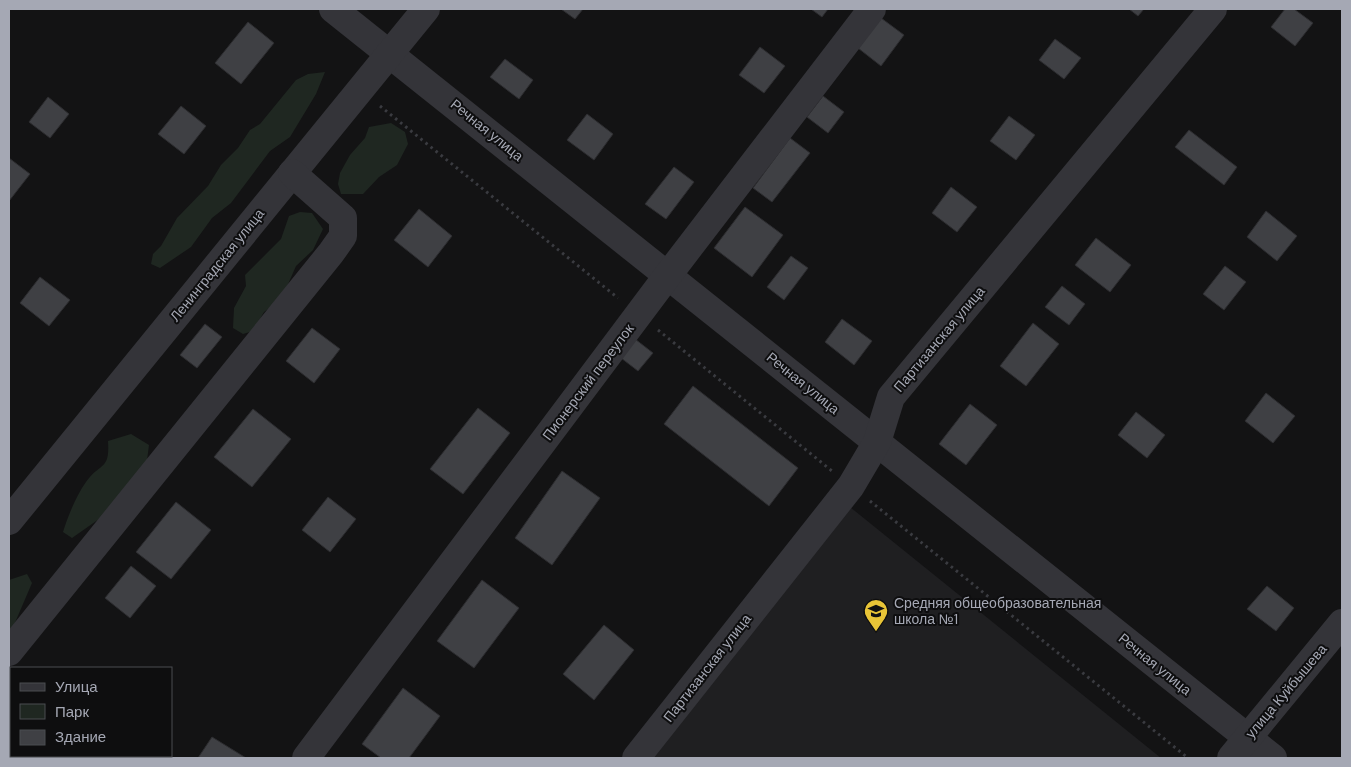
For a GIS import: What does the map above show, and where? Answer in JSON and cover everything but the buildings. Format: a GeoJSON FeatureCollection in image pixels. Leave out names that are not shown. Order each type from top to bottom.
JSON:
{"type":"FeatureCollection","features":[{"type":"Feature","properties":{"kind":"street","name":"Речная улица"},"geometry":{"type":"LineString","coordinates":[[332,9],[390,53],[877,442],[1239,748],[1273,758]]}},
{"type":"Feature","properties":{"kind":"street","name":"Ленинградская улица"},"geometry":{"type":"LineString","coordinates":[[9,521],[426,9]]}},
{"type":"Feature","properties":{"kind":"street","name":"Пионерский переулок"},"geometry":{"type":"LineString","coordinates":[[306,758],[638,314],[872,9]]}},
{"type":"Feature","properties":{"kind":"street","name":"Партизанская улица"},"geometry":{"type":"LineString","coordinates":[[636,758],[850,486],[877,442],[891,397],[1213,9]]}},
{"type":"Feature","properties":{"kind":"street"},"geometry":{"type":"LineString","coordinates":[[9,652],[343,236],[343,218],[292,173]]}},
{"type":"Feature","properties":{"kind":"street","name":"улица Куйбышева"},"geometry":{"type":"LineString","coordinates":[[1239,748],[1342,623]]}},
{"type":"Feature","properties":{"kind":"path"},"geometry":{"type":"LineString","coordinates":[[360,90],[1188,758]]}},
{"type":"Feature","properties":{"kind":"shaded area","name":"Средняя общеобразовательная школа №1"},"geometry":{"type":"Polygon","coordinates":[[[850,507],[1161,758],[642,758],[850,507]]]}},
{"type":"Feature","properties":{"kind":"green space"},"geometry":{"type":"Polygon","coordinates":[[[325,72],[316,94],[290,137],[270,151],[231,203],[212,218],[191,247],[160,268],[151,264],[153,254],[161,246],[177,218],[208,186],[221,165],[238,148],[250,130],[260,124],[296,80],[308,74],[325,72]]]}},
{"type":"Feature","properties":{"kind":"green space"},"geometry":{"type":"Polygon","coordinates":[[[391,123],[405,132],[408,144],[397,165],[379,177],[363,194],[341,194],[338,184],[340,173],[350,155],[365,138],[369,127],[391,123]]]}},
{"type":"Feature","properties":{"kind":"green space"},"geometry":{"type":"Polygon","coordinates":[[[300,212],[312,213],[323,229],[313,250],[296,266],[282,298],[264,312],[253,331],[243,334],[233,328],[234,308],[246,286],[245,275],[281,239],[289,216],[300,212]]]}},
{"type":"Feature","properties":{"kind":"green space"},"geometry":{"type":"Polygon","coordinates":[[[131,434],[149,445],[146,468],[109,512],[72,538],[63,532],[67,519],[86,482],[106,462],[108,441],[131,434]]]}},
{"type":"Feature","properties":{"kind":"green space"},"geometry":{"type":"Polygon","coordinates":[[[27,574],[32,583],[14,625],[9,631],[9,580],[27,574]]]}},
{"type":"Feature","properties":{"kind":"place","name":"Средняя общеобразовательная школа №1"},"geometry":{"type":"Point","coordinates":[876,632]}}]}
